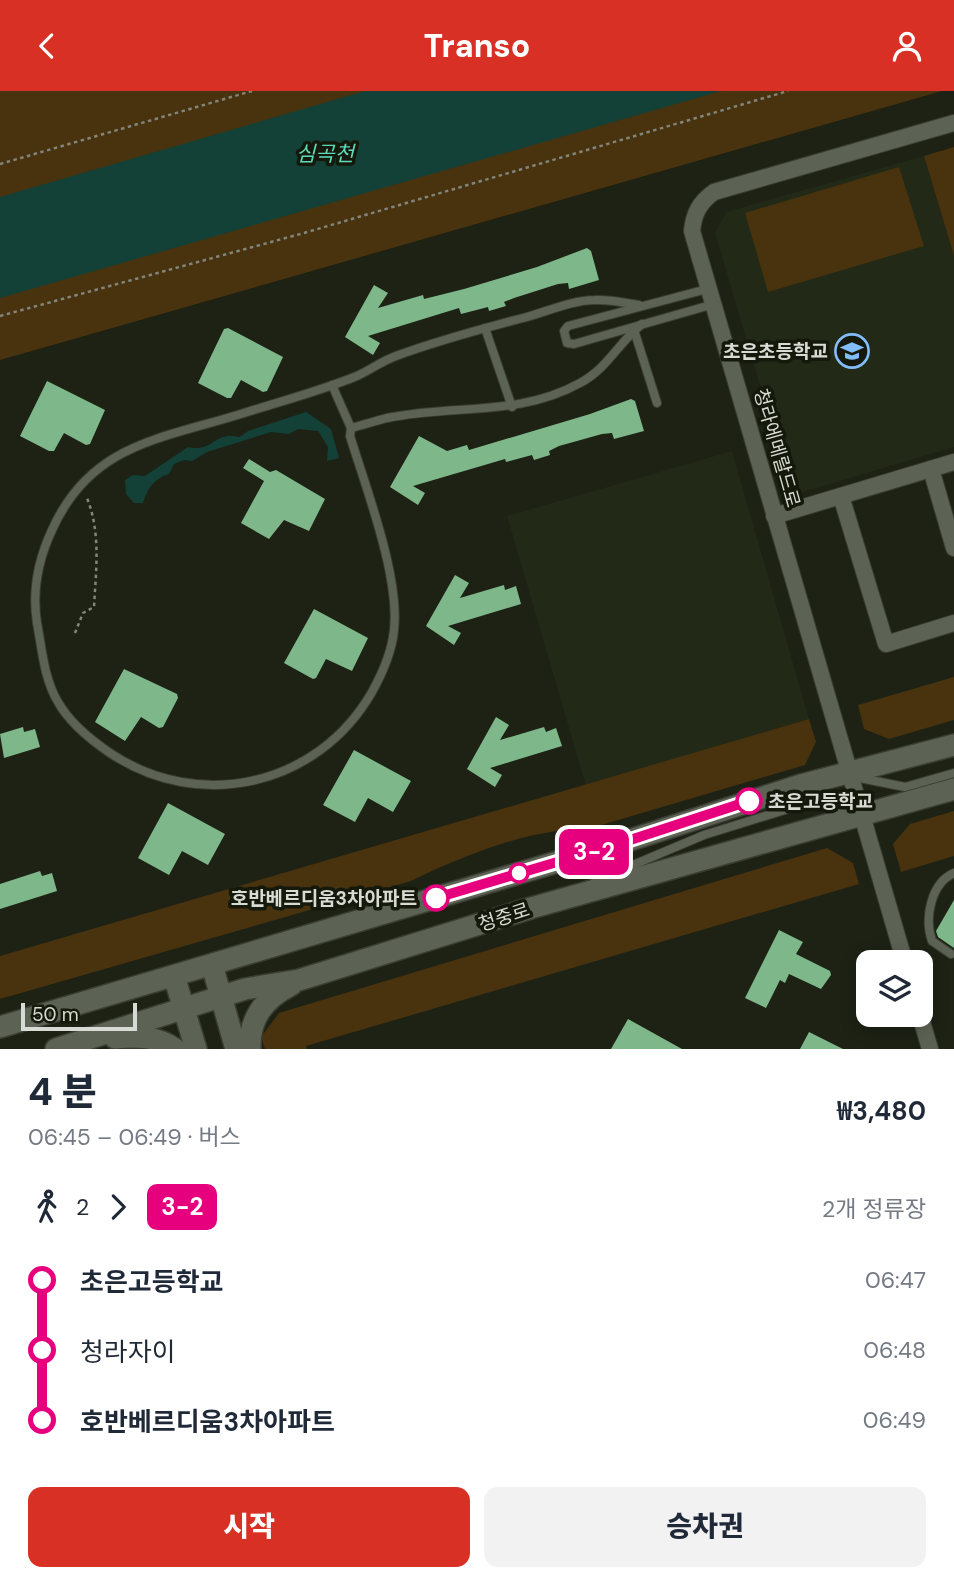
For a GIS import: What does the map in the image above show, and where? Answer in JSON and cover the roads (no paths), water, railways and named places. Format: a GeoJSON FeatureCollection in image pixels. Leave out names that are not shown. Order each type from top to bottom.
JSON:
{"type":"FeatureCollection","features":[{"type":"Feature","properties":{"kind":"main road","name":"청중로"},"geometry":{"type":"LineString","coordinates":[[0,1027],[621,843],[802,785],[849,775],[954,745]]}},
{"type":"Feature","properties":{"kind":"main road","name":"청중로"},"geometry":{"type":"LineString","coordinates":[[56,1049],[222,996],[250,988],[299,980],[531,908],[954,789]]}},
{"type":"Feature","properties":{"kind":"main road"},"geometry":{"type":"LineString","coordinates":[[212,965],[236,1049]]}},
{"type":"Feature","properties":{"kind":"main road"},"geometry":{"type":"LineString","coordinates":[[174,976],[196,1049]]}},
{"type":"Feature","properties":{"kind":"main road"},"geometry":{"type":"LineString","coordinates":[[250,1049],[252,1027],[258,1011],[269,998],[299,980]]}},
{"type":"Feature","properties":{"kind":"main road"},"geometry":{"type":"LineString","coordinates":[[92,1039],[149,1037],[175,1049]]}},
{"type":"Feature","properties":{"kind":"street","name":"청라에메랄드로"},"geometry":{"type":"LineString","coordinates":[[901,950],[692,231],[693,216],[703,201],[714,192],[954,123]]}},
{"type":"Feature","properties":{"kind":"street"},"geometry":{"type":"LineString","coordinates":[[774,516],[954,462]]}},
{"type":"Feature","properties":{"kind":"street"},"geometry":{"type":"LineString","coordinates":[[931,469],[954,548]]}},
{"type":"Feature","properties":{"kind":"street"},"geometry":{"type":"LineString","coordinates":[[841,496],[886,644],[954,624]]}},
{"type":"Feature","properties":{"kind":"street"},"geometry":{"type":"LineString","coordinates":[[924,1027],[930,1049]]}},
{"type":"Feature","properties":{"kind":"lane"},"geometry":{"type":"LineString","coordinates":[[711,296],[638,327],[574,344],[567,343],[564,331],[568,326],[639,305],[711,296]]}},
{"type":"Feature","properties":{"kind":"lane"},"geometry":{"type":"LineString","coordinates":[[332,385],[351,428],[350,436],[389,573],[395,616],[393,641],[378,681],[345,729],[300,765],[265,779],[216,784],[156,776],[127,764],[94,742],[58,702],[43,660],[34,592],[45,546],[61,510],[80,482],[114,456],[137,447],[332,385],[394,357],[485,328],[593,300],[639,305]]}},
{"type":"Feature","properties":{"kind":"lane"},"geometry":{"type":"LineString","coordinates":[[638,327],[657,403]]}},
{"type":"Feature","properties":{"kind":"lane"},"geometry":{"type":"LineString","coordinates":[[351,428],[388,418],[512,407],[581,383],[609,362],[638,327]]}},
{"type":"Feature","properties":{"kind":"lane"},"geometry":{"type":"LineString","coordinates":[[485,328],[512,407]]}},
{"type":"Feature","properties":{"kind":"lane"},"geometry":{"type":"LineString","coordinates":[[849,775],[905,787],[954,773]]}},
{"type":"Feature","properties":{"kind":"lane"},"geometry":{"type":"LineString","coordinates":[[951,954],[932,941],[931,899],[939,884],[954,873]]}},
{"type":"Feature","properties":{"kind":"water","name":"심곡천"},"geometry":{"type":"Polygon","coordinates":[[[365,91],[721,91],[0,298],[0,197],[365,91]]]}},
{"type":"Feature","properties":{"kind":"water"},"geometry":{"type":"Polygon","coordinates":[[[306,412],[331,429],[339,458],[327,461],[328,447],[318,431],[298,429],[289,434],[271,432],[207,452],[192,461],[184,460],[174,464],[169,474],[152,485],[143,503],[134,503],[126,494],[125,480],[133,475],[145,476],[188,447],[201,448],[223,437],[240,437],[248,431],[306,412]]]}},
{"type":"Feature","properties":{"kind":"place","name":"초은초등학교"},"geometry":{"type":"Point","coordinates":[852,351]}},
{"type":"Feature","properties":{"kind":"place","name":"초은고등학교"},"geometry":{"type":"Point","coordinates":[749,801]}},
{"type":"Feature","properties":{"kind":"place","name":"호반베르디움3차아파트"},"geometry":{"type":"Point","coordinates":[436,898]}}]}
